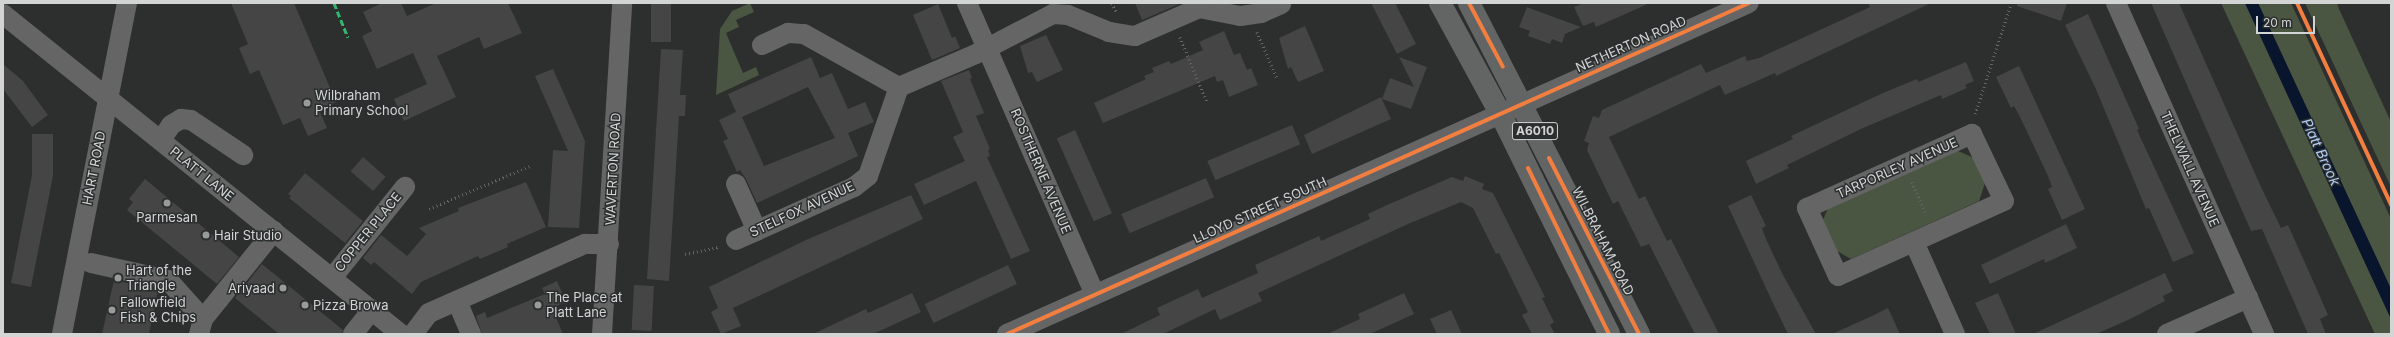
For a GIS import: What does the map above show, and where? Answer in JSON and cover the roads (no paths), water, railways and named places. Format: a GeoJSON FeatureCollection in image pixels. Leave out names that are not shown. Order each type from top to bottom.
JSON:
{"type":"FeatureCollection","features":[{"type":"Feature","properties":{"kind":"highway","name":"A6010"},"geometry":{"type":"LineString","coordinates":[[1440,3],[1500,113],[1609,334]]}},
{"type":"Feature","properties":{"kind":"highway","name":"WILBRAHAM ROAD"},"geometry":{"type":"LineString","coordinates":[[1469,3],[1639,334]]}},
{"type":"Feature","properties":{"kind":"street","name":"HART ROAD"},"geometry":{"type":"LineString","coordinates":[[62,334],[127,3]]}},
{"type":"Feature","properties":{"kind":"street","name":"WAVERTON ROAD"},"geometry":{"type":"LineString","coordinates":[[602,334],[609,244],[622,3]]}},
{"type":"Feature","properties":{"kind":"street","name":"ROSTHERNE AVENUE"},"geometry":{"type":"LineString","coordinates":[[967,3],[1095,294]]}},
{"type":"Feature","properties":{"kind":"street","name":"NETHERTON ROAD"},"geometry":{"type":"LineString","coordinates":[[1522,104],[1749,3]]}},
{"type":"Feature","properties":{"kind":"street","name":"THELWALL AVENUE"},"geometry":{"type":"LineString","coordinates":[[2116,3],[2264,334]]}},
{"type":"Feature","properties":{"kind":"street"},"geometry":{"type":"LineString","coordinates":[[762,45],[788,33],[804,34],[899,88],[988,48],[1053,14],[1069,9],[1109,32],[1135,36],[1200,6],[1240,16],[1250,16],[1281,4]]}},
{"type":"Feature","properties":{"kind":"street","name":"PLATT LANE"},"geometry":{"type":"LineString","coordinates":[[3,14],[401,334]]}},
{"type":"Feature","properties":{"kind":"street","name":"STELFOX AVENUE"},"geometry":{"type":"LineString","coordinates":[[736,240],[854,187],[868,176],[899,88]]}},
{"type":"Feature","properties":{"kind":"street","name":"LLOYD STREET SOUTH"},"geometry":{"type":"LineString","coordinates":[[1006,334],[1522,104]]}},
{"type":"Feature","properties":{"kind":"street"},"geometry":{"type":"LineString","coordinates":[[161,140],[171,125],[181,119],[191,120],[243,155]]}},
{"type":"Feature","properties":{"kind":"street","name":"TARPORLEY AVENUE"},"geometry":{"type":"LineString","coordinates":[[1972,134],[2004,201],[1914,242],[1838,276],[1807,208],[1972,134]]}},
{"type":"Feature","properties":{"kind":"street"},"geometry":{"type":"LineString","coordinates":[[736,184],[757,230]]}},
{"type":"Feature","properties":{"kind":"street","name":"COPPER PLACE"},"geometry":{"type":"LineString","coordinates":[[332,278],[405,187]]}},
{"type":"Feature","properties":{"kind":"street"},"geometry":{"type":"LineString","coordinates":[[91,263],[168,280],[201,327],[274,231]]}},
{"type":"Feature","properties":{"kind":"street"},"geometry":{"type":"LineString","coordinates":[[1914,242],[1955,334]]}},
{"type":"Feature","properties":{"kind":"street"},"geometry":{"type":"LineString","coordinates":[[413,334],[429,313],[585,244],[609,244]]}},
{"type":"Feature","properties":{"kind":"street"},"geometry":{"type":"LineString","coordinates":[[2167,334],[2248,298]]}},
{"type":"Feature","properties":{"kind":"street"},"geometry":{"type":"LineString","coordinates":[[457,301],[471,334]]}},
{"type":"Feature","properties":{"kind":"street"},"geometry":{"type":"LineString","coordinates":[[353,334],[372,310]]}},
{"type":"Feature","properties":{"kind":"water","name":"Platt Brook"},"geometry":{"type":"Polygon","coordinates":[[[2245,3],[2258,3],[2391,289],[2391,319],[2245,3]]]}},
{"type":"Feature","properties":{"kind":"place","name":"Wilbraham Primary School"},"geometry":{"type":"Point","coordinates":[307,103]}},
{"type":"Feature","properties":{"kind":"place","name":"Parmesan"},"geometry":{"type":"Point","coordinates":[167,203]}},
{"type":"Feature","properties":{"kind":"place","name":"Hair Studio"},"geometry":{"type":"Point","coordinates":[206,235]}},
{"type":"Feature","properties":{"kind":"place","name":"Hart of the Triangle"},"geometry":{"type":"Point","coordinates":[118,278]}},
{"type":"Feature","properties":{"kind":"place","name":"Ariyaad"},"geometry":{"type":"Point","coordinates":[283,288]}},
{"type":"Feature","properties":{"kind":"place","name":"Pizza Browa"},"geometry":{"type":"Point","coordinates":[305,305]}},
{"type":"Feature","properties":{"kind":"place","name":"The Place at Platt Lane"},"geometry":{"type":"Point","coordinates":[538,305]}},
{"type":"Feature","properties":{"kind":"place","name":"Fallowfield Fish & Chips"},"geometry":{"type":"Point","coordinates":[112,310]}}]}
